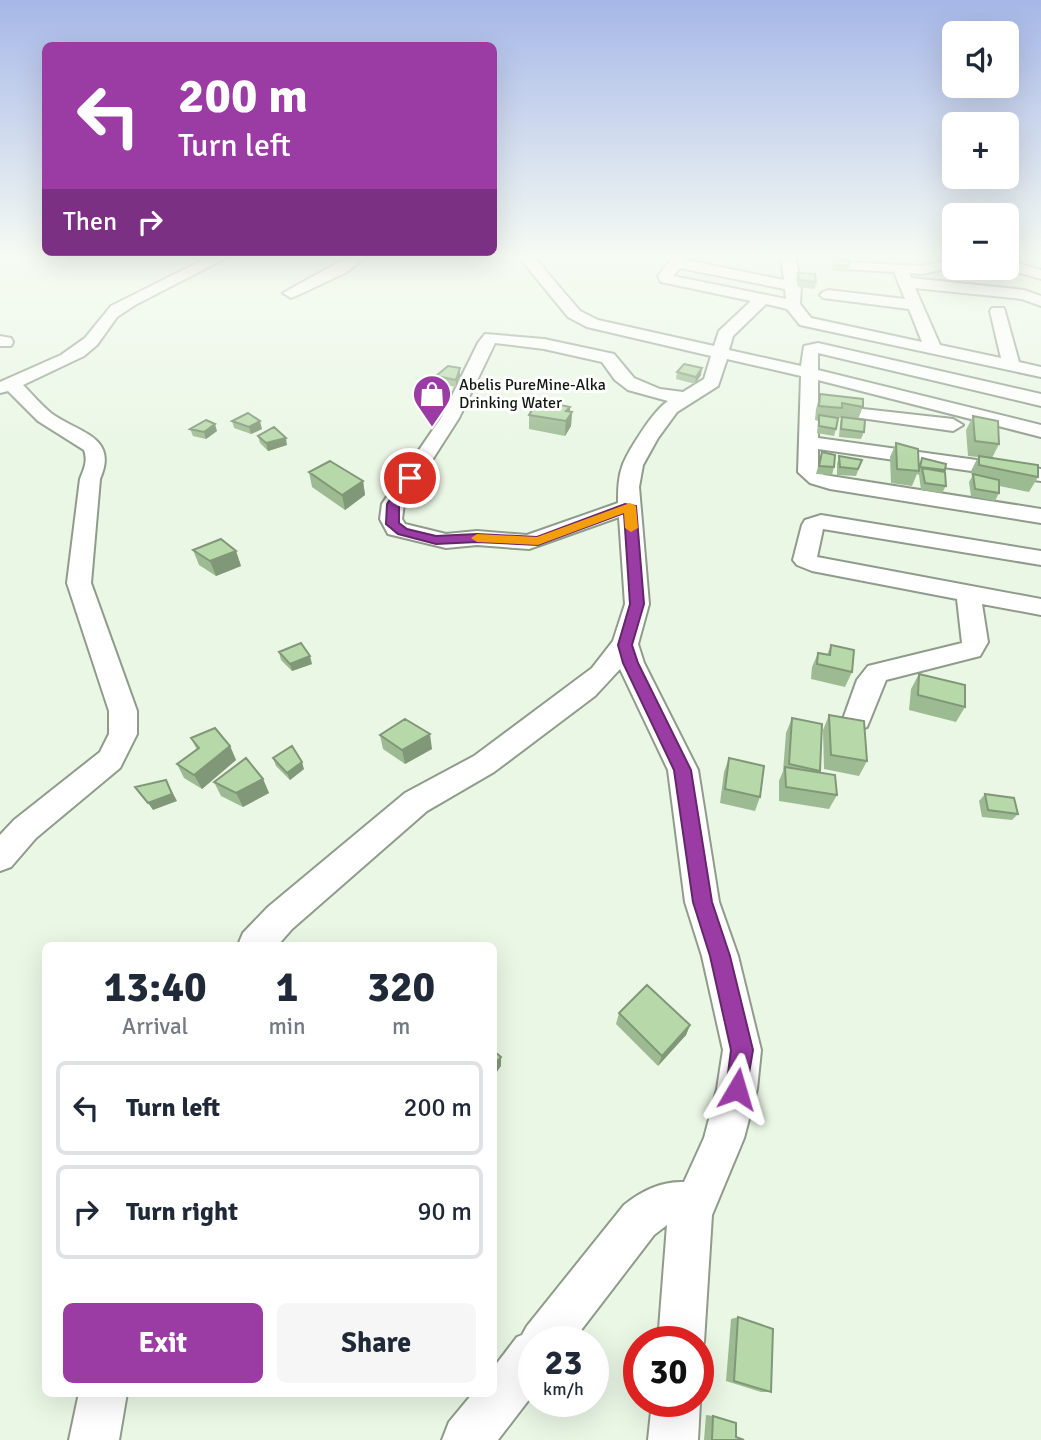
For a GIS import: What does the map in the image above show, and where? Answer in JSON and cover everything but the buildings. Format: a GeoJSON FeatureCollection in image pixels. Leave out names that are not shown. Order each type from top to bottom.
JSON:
{"type":"FeatureCollection","features":[{"type":"Feature","properties":{"kind":"street"},"geometry":{"type":"LineString","coordinates":[[0,857],[25,829],[110,760],[123,734],[122,711],[79,583],[90,479],[97,463],[97,453],[92,446],[9,390],[89,344],[101,323]]}},
{"type":"Feature","properties":{"kind":"street"},"geometry":{"type":"LineString","coordinates":[[544,344],[565,323]]}},
{"type":"Feature","properties":{"kind":"street"},"geometry":{"type":"LineString","coordinates":[[594,323],[810,373],[1041,431]]}},
{"type":"Feature","properties":{"kind":"street"},"geometry":{"type":"LineString","coordinates":[[258,942],[279,918],[416,802],[474,770],[586,689],[625,645],[637,604],[628,487],[633,465],[657,424],[670,408],[712,382],[718,353],[727,331],[736,323]]}},
{"type":"Feature","properties":{"kind":"street"},"geometry":{"type":"LineString","coordinates":[[812,323],[1041,372]]}},
{"type":"Feature","properties":{"kind":"street"},"geometry":{"type":"LineString","coordinates":[[916,323],[923,324],[933,348]]}},
{"type":"Feature","properties":{"kind":"street"},"geometry":{"type":"LineString","coordinates":[[996,323],[1011,365]]}},
{"type":"Feature","properties":{"kind":"street"},"geometry":{"type":"LineString","coordinates":[[630,506],[529,542],[477,538],[436,540],[403,531],[392,524],[393,504],[450,418],[488,340],[495,337],[544,344],[608,358],[613,360],[622,376],[643,390],[685,398]]}},
{"type":"Feature","properties":{"kind":"street"},"geometry":{"type":"LineString","coordinates":[[1041,400],[815,348],[810,350],[808,472],[821,481],[1041,516]]}},
{"type":"Feature","properties":{"kind":"street"},"geometry":{"type":"LineString","coordinates":[[810,406],[1041,437]]}},
{"type":"Feature","properties":{"kind":"street"},"geometry":{"type":"LineString","coordinates":[[808,442],[1041,475]]}},
{"type":"Feature","properties":{"kind":"street"},"geometry":{"type":"LineString","coordinates":[[1041,558],[817,522],[813,525],[805,560],[808,563],[1041,607]]}},
{"type":"Feature","properties":{"kind":"street"},"geometry":{"type":"LineString","coordinates":[[857,719],[870,680],[877,673],[971,650],[975,642],[969,595]]}},
{"type":"Feature","properties":{"kind":"street"},"geometry":{"type":"LineString","coordinates":[[625,645],[631,663],[683,770],[702,902],[720,956],[742,1050],[737,1089],[724,1138],[691,1211],[682,1326]]}},
{"type":"Feature","properties":{"kind":"street"},"geometry":{"type":"LineString","coordinates":[[556,1326],[639,1220],[655,1207],[666,1203],[677,1201],[695,1204]]}},
{"type":"Feature","properties":{"kind":"street"},"geometry":{"type":"LineString","coordinates":[[467,1440],[518,1375]]}},
{"type":"Feature","properties":{"kind":"street"},"geometry":{"type":"LineString","coordinates":[[93,1440],[102,1397]]}},
{"type":"Feature","properties":{"kind":"street"},"geometry":{"type":"LineString","coordinates":[[673,1440],[675,1417]]}},
{"type":"Feature","properties":{"kind":"slow traffic"},"geometry":{"type":"LineString","coordinates":[[477,538],[538,541],[630,506],[631,528]]}},
{"type":"Feature","properties":{"kind":"place","name":"Abelis PureMine-Alka Drinking Water"},"geometry":{"type":"Point","coordinates":[432,428]}},
{"type":"Feature","properties":{"kind":"route"},"geometry":{"type":"LineString","coordinates":[[410,478],[393,504],[392,524],[396,529],[436,540],[488,538],[538,541],[630,506],[637,604],[625,645],[631,663],[683,770],[702,902],[720,956],[742,1050],[737,1089]]}}]}
